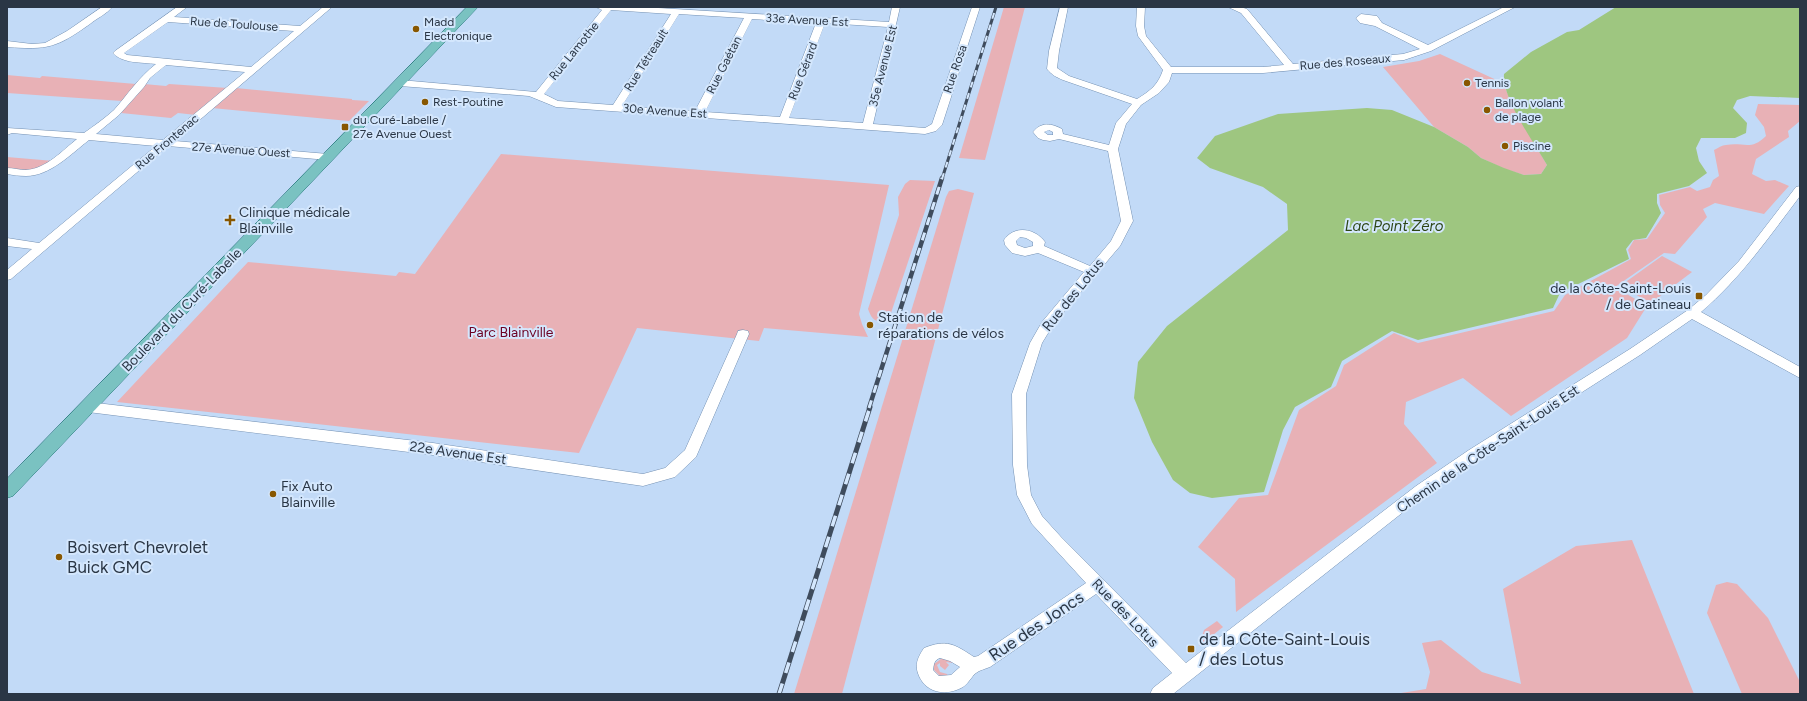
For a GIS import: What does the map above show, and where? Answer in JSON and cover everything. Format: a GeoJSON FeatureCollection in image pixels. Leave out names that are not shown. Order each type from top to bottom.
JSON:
{"type":"FeatureCollection","features":[{"type":"Feature","properties":{"kind":"main road","name":"Boulevard du Curé-Labelle"},"geometry":{"type":"LineString","coordinates":[[7,491],[473,7]]}},
{"type":"Feature","properties":{"kind":"street"},"geometry":{"type":"LineString","coordinates":[[7,44],[35,46],[47,45],[57,41],[108,7]]}},
{"type":"Feature","properties":{"kind":"street"},"geometry":{"type":"LineString","coordinates":[[183,7],[118,53],[125,58],[253,70]]}},
{"type":"Feature","properties":{"kind":"street","name":"Rue Frontenac"},"geometry":{"type":"LineString","coordinates":[[7,276],[328,7]]}},
{"type":"Feature","properties":{"kind":"street","name":"33e Avenue Est"},"geometry":{"type":"LineString","coordinates":[[606,7],[676,13],[893,25]]}},
{"type":"Feature","properties":{"kind":"street","name":"Rue Lamothe"},"geometry":{"type":"LineString","coordinates":[[539,94],[606,7]]}},
{"type":"Feature","properties":{"kind":"street","name":"35e Avenue Est"},"geometry":{"type":"LineString","coordinates":[[868,126],[893,25],[896,7]]}},
{"type":"Feature","properties":{"kind":"street","name":"Rue Rosa"},"geometry":{"type":"LineString","coordinates":[[932,129],[937,125],[976,7]]}},
{"type":"Feature","properties":{"kind":"street"},"geometry":{"type":"LineString","coordinates":[[1064,7],[1054,51],[1052,69],[1057,74],[1066,78],[1138,103]]}},
{"type":"Feature","properties":{"kind":"street"},"geometry":{"type":"LineString","coordinates":[[1142,7],[1140,22],[1142,35],[1161,58],[1168,70]]}},
{"type":"Feature","properties":{"kind":"street"},"geometry":{"type":"LineString","coordinates":[[1232,7],[1244,11],[1290,67]]}},
{"type":"Feature","properties":{"kind":"street"},"geometry":{"type":"LineString","coordinates":[[1487,7],[1500,12]]}},
{"type":"Feature","properties":{"kind":"street","name":"Rue des Roseaux"},"geometry":{"type":"LineString","coordinates":[[1168,70],[1263,70],[1404,57],[1428,49],[1511,7]]}},
{"type":"Feature","properties":{"kind":"street","name":"Rue Tétreault"},"geometry":{"type":"LineString","coordinates":[[616,108],[676,13]]}},
{"type":"Feature","properties":{"kind":"street","name":"Rue Gaétan"},"geometry":{"type":"LineString","coordinates":[[699,113],[748,17]]}},
{"type":"Feature","properties":{"kind":"street","name":"Rue de Toulouse"},"geometry":{"type":"LineString","coordinates":[[166,19],[302,29]]}},
{"type":"Feature","properties":{"kind":"street","name":"Rue Gérard"},"geometry":{"type":"LineString","coordinates":[[784,119],[822,22]]}},
{"type":"Feature","properties":{"kind":"street"},"geometry":{"type":"LineString","coordinates":[[1376,23],[1428,49]]}},
{"type":"Feature","properties":{"kind":"street"},"geometry":{"type":"LineString","coordinates":[[7,171],[27,173],[40,170],[52,164],[116,113],[141,85],[146,76],[164,62]]}},
{"type":"Feature","properties":{"kind":"street","name":"Rue des Lotus"},"geometry":{"type":"LineString","coordinates":[[1168,70],[1164,82],[1156,92],[1138,103],[1121,123],[1113,149],[1127,220],[1116,243],[1048,322],[1036,343],[1019,394],[1020,465],[1024,495],[1037,520],[1056,542],[1185,674]]}},
{"type":"Feature","properties":{"kind":"street","name":"30e Avenue Est"},"geometry":{"type":"LineString","coordinates":[[400,83],[539,94],[546,101],[556,104],[784,119],[922,131],[932,129]]}},
{"type":"Feature","properties":{"kind":"street","name":"27e Avenue Ouest"},"geometry":{"type":"LineString","coordinates":[[8,131],[328,157]]}},
{"type":"Feature","properties":{"kind":"street"},"geometry":{"type":"LineString","coordinates":[[1058,136],[1113,149]]}},
{"type":"Feature","properties":{"kind":"street","name":"Chemin de la Côte-Saint-Louis Est"},"geometry":{"type":"LineString","coordinates":[[1159,694],[1422,490],[1474,454],[1635,352],[1692,313],[1710,298],[1744,264],[1800,189]]}},
{"type":"Feature","properties":{"kind":"street"},"geometry":{"type":"LineString","coordinates":[[7,242],[42,247]]}},
{"type":"Feature","properties":{"kind":"street"},"geometry":{"type":"LineString","coordinates":[[1038,248],[1092,271]]}},
{"type":"Feature","properties":{"kind":"street"},"geometry":{"type":"LineString","coordinates":[[1692,313],[1800,373]]}},
{"type":"Feature","properties":{"kind":"street","name":"22e Avenue Est"},"geometry":{"type":"LineString","coordinates":[[88,407],[432,449],[643,480],[670,473],[691,453],[743,334]]}},
{"type":"Feature","properties":{"kind":"street","name":"Rue des Joncs"},"geometry":{"type":"LineString","coordinates":[[973,666],[984,662],[1098,584]]}},
{"type":"Feature","properties":{"kind":"green space"},"geometry":{"type":"Polygon","coordinates":[[[1004,7],[1025,7],[985,160],[959,158],[1004,7]]]}},
{"type":"Feature","properties":{"kind":"green space"},"geometry":{"type":"Polygon","coordinates":[[[1440,54],[1503,83],[1513,106],[1547,165],[1541,174],[1524,175],[1505,169],[1481,158],[1468,147],[1434,127],[1383,67],[1419,61],[1440,54]]]}},
{"type":"Feature","properties":{"kind":"green space"},"geometry":{"type":"Polygon","coordinates":[[[7,75],[40,78],[42,76],[136,84],[122,101],[7,93],[7,75]]]}},
{"type":"Feature","properties":{"kind":"green space"},"geometry":{"type":"Polygon","coordinates":[[[144,84],[228,88],[196,115],[178,113],[171,118],[121,113],[144,84]]]}},
{"type":"Feature","properties":{"kind":"green space"},"geometry":{"type":"Polygon","coordinates":[[[236,88],[369,101],[349,121],[212,108],[236,88]]]}},
{"type":"Feature","properties":{"kind":"green space"},"geometry":{"type":"Polygon","coordinates":[[[1758,104],[1800,105],[1800,121],[1788,131],[1789,137],[1756,159],[1752,174],[1766,181],[1775,180],[1789,186],[1764,214],[1715,203],[1703,209],[1707,217],[1675,254],[1664,253],[1615,287],[1647,306],[1627,338],[1511,416],[1463,378],[1406,402],[1404,424],[1437,463],[1236,612],[1235,579],[1198,547],[1239,498],[1268,495],[1299,410],[1336,386],[1344,365],[1394,333],[1418,343],[1554,311],[1565,295],[1631,259],[1628,250],[1634,240],[1647,239],[1665,213],[1660,205],[1659,195],[1690,187],[1697,191],[1710,187],[1713,180],[1719,176],[1714,150],[1724,145],[1751,145],[1761,141],[1766,136],[1764,127],[1755,115],[1758,104]]]}},
{"type":"Feature","properties":{"kind":"green space","name":"Parc Blainville"},"geometry":{"type":"Polygon","coordinates":[[[501,154],[889,185],[859,314],[868,337],[764,328],[759,341],[637,328],[579,453],[117,402],[248,262],[396,276],[399,272],[415,274],[501,154]]]}},
{"type":"Feature","properties":{"kind":"green space"},"geometry":{"type":"Polygon","coordinates":[[[7,157],[54,161],[29,172],[7,170],[7,157]]]}},
{"type":"Feature","properties":{"kind":"green space"},"geometry":{"type":"Polygon","coordinates":[[[910,180],[935,181],[888,322],[877,321],[873,319],[868,309],[899,215],[898,197],[905,184],[910,180]]]}},
{"type":"Feature","properties":{"kind":"green space"},"geometry":{"type":"Polygon","coordinates":[[[958,189],[974,193],[842,694],[794,694],[946,197],[949,191],[958,189]]]}},
{"type":"Feature","properties":{"kind":"green space"},"geometry":{"type":"Polygon","coordinates":[[[1662,256],[1692,272],[1651,303],[1620,286],[1662,256]]]}},
{"type":"Feature","properties":{"kind":"green space"},"geometry":{"type":"Polygon","coordinates":[[[1632,540],[1694,694],[1395,694],[1426,689],[1430,672],[1422,643],[1441,640],[1482,672],[1521,684],[1503,589],[1576,546],[1632,540]]]}},
{"type":"Feature","properties":{"kind":"green space"},"geometry":{"type":"Polygon","coordinates":[[[1727,582],[1737,584],[1768,618],[1800,682],[1800,694],[1742,694],[1707,613],[1716,585],[1727,582]]]}},
{"type":"Feature","properties":{"kind":"green space"},"geometry":{"type":"Polygon","coordinates":[[[1217,621],[1223,627],[1199,646],[1204,630],[1217,621]]]}},
{"type":"Feature","properties":{"kind":"green space"},"geometry":{"type":"Polygon","coordinates":[[[941,659],[947,659],[953,663],[946,662],[949,665],[945,670],[940,666],[940,663],[937,665],[940,672],[947,674],[948,676],[940,676],[934,670],[934,664],[941,659]]]}},
{"type":"Feature","properties":{"kind":"water","name":"Lac Point Zéro"},"geometry":{"type":"Polygon","coordinates":[[[1616,7],[1800,7],[1800,98],[1750,96],[1737,100],[1733,108],[1747,123],[1746,133],[1735,138],[1701,138],[1696,148],[1699,161],[1707,173],[1689,186],[1657,194],[1657,203],[1661,213],[1646,238],[1633,240],[1626,249],[1629,259],[1560,293],[1553,308],[1418,340],[1392,331],[1342,361],[1331,387],[1295,407],[1283,430],[1264,492],[1212,498],[1190,493],[1173,480],[1152,442],[1134,398],[1138,362],[1167,326],[1288,230],[1287,204],[1263,187],[1210,168],[1197,158],[1215,136],[1278,114],[1367,108],[1392,110],[1434,127],[1468,147],[1481,158],[1504,168],[1524,175],[1541,174],[1547,165],[1513,108],[1508,96],[1504,74],[1531,52],[1567,32],[1579,30],[1616,7]]]}},
{"type":"Feature","properties":{"kind":"railway"},"geometry":{"type":"LineString","coordinates":[[942,179],[996,7]]}},
{"type":"Feature","properties":{"kind":"railway"},"geometry":{"type":"LineString","coordinates":[[869,408],[942,178]]}},
{"type":"Feature","properties":{"kind":"railway"},"geometry":{"type":"LineString","coordinates":[[779,694],[870,407]]}},
{"type":"Feature","properties":{"kind":"place","name":"Madd Electronique"},"geometry":{"type":"Point","coordinates":[416,29]}},
{"type":"Feature","properties":{"kind":"place","name":"Tennis"},"geometry":{"type":"Point","coordinates":[1467,83]}},
{"type":"Feature","properties":{"kind":"place","name":"Rest-Poutine"},"geometry":{"type":"Point","coordinates":[425,102]}},
{"type":"Feature","properties":{"kind":"place","name":"Ballon volant de plage"},"geometry":{"type":"Point","coordinates":[1487,110]}},
{"type":"Feature","properties":{"kind":"place","name":"du Curé-Labelle / 27e Avenue Ouest"},"geometry":{"type":"Point","coordinates":[345,127]}},
{"type":"Feature","properties":{"kind":"place","name":"Piscine"},"geometry":{"type":"Point","coordinates":[1505,146]}},
{"type":"Feature","properties":{"kind":"place","name":"Clinique médicale Blainville"},"geometry":{"type":"Point","coordinates":[230,220]}},
{"type":"Feature","properties":{"kind":"place","name":"de la Côte-Saint-Louis / de Gatineau"},"geometry":{"type":"Point","coordinates":[1699,296]}},
{"type":"Feature","properties":{"kind":"place","name":"Station de réparations de vélos"},"geometry":{"type":"Point","coordinates":[870,325]}},
{"type":"Feature","properties":{"kind":"place","name":"Fix Auto Blainville"},"geometry":{"type":"Point","coordinates":[273,494]}},
{"type":"Feature","properties":{"kind":"place","name":"Boisvert Chevrolet Buick GMC"},"geometry":{"type":"Point","coordinates":[59,557]}},
{"type":"Feature","properties":{"kind":"place","name":"de la Côte-Saint-Louis / des Lotus"},"geometry":{"type":"Point","coordinates":[1191,649]}}]}
